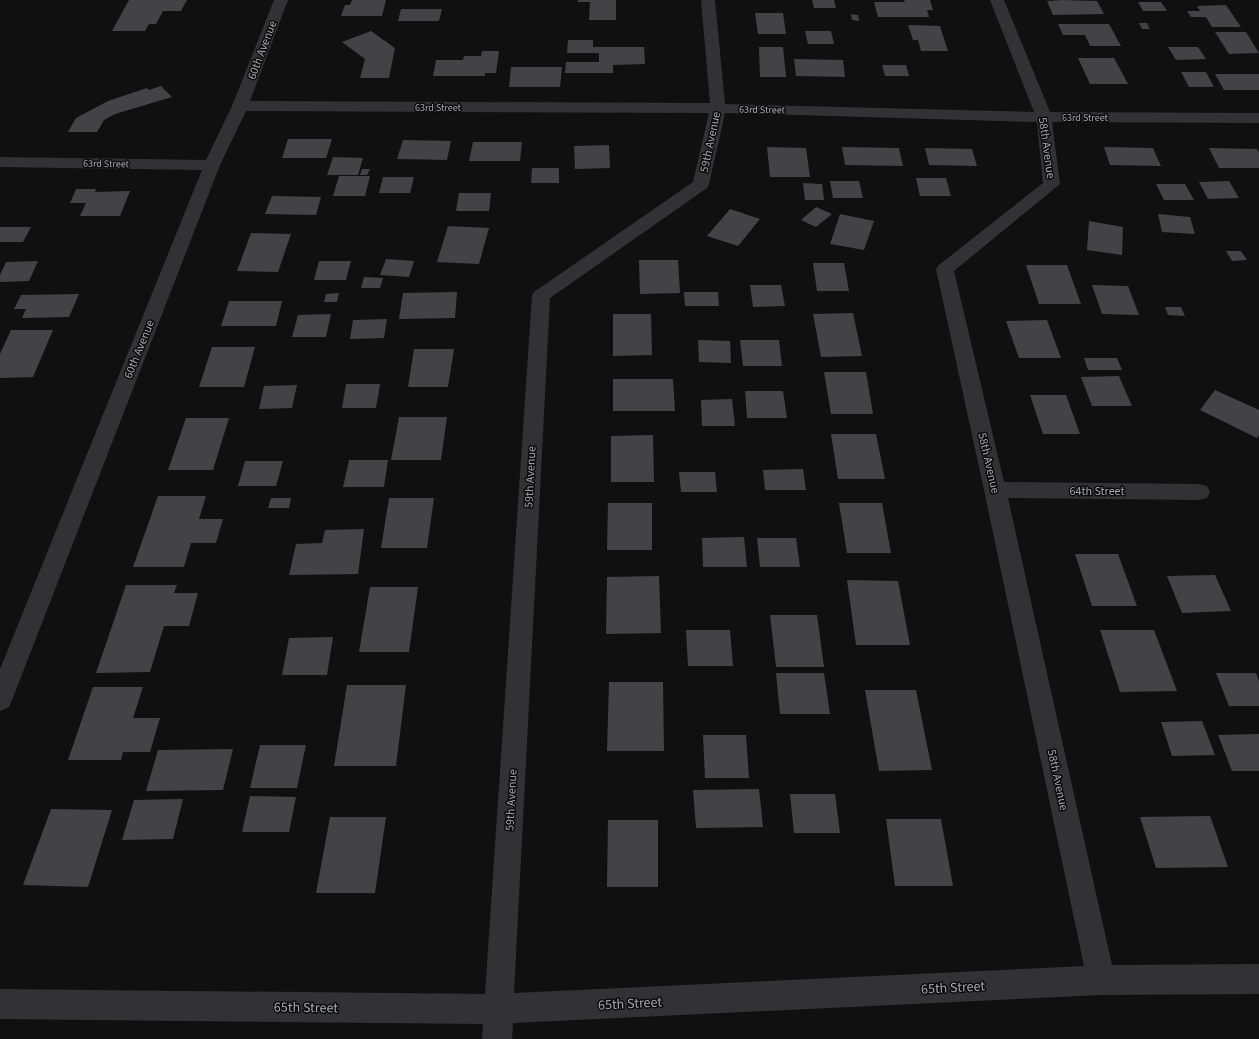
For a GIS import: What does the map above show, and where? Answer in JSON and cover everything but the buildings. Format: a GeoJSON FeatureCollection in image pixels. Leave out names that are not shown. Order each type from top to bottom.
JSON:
{"type":"FeatureCollection","features":[{"type":"Feature","properties":{"kind":"street","name":"60th Avenue"},"geometry":{"type":"LineString","coordinates":[[0,700],[212,165],[240,106],[281,0]]}},
{"type":"Feature","properties":{"kind":"street","name":"59th Avenue"},"geometry":{"type":"LineString","coordinates":[[497,1039],[541,296],[701,184],[718,108],[708,0]]}},
{"type":"Feature","properties":{"kind":"street","name":"58th Avenue"},"geometry":{"type":"LineString","coordinates":[[997,0],[1044,117],[1052,184],[945,269],[1102,980]]}},
{"type":"Feature","properties":{"kind":"street","name":"63rd Street"},"geometry":{"type":"LineString","coordinates":[[240,106],[718,108],[1044,117],[1259,118]]}},
{"type":"Feature","properties":{"kind":"street","name":"63rd Street"},"geometry":{"type":"LineString","coordinates":[[0,162],[212,165]]}},
{"type":"Feature","properties":{"kind":"street","name":"64th Street"},"geometry":{"type":"LineString","coordinates":[[995,490],[1199,492]]}},
{"type":"Feature","properties":{"kind":"street","name":"65th Street"},"geometry":{"type":"LineString","coordinates":[[0,1004],[498,1009],[1102,980],[1259,979]]}}]}
